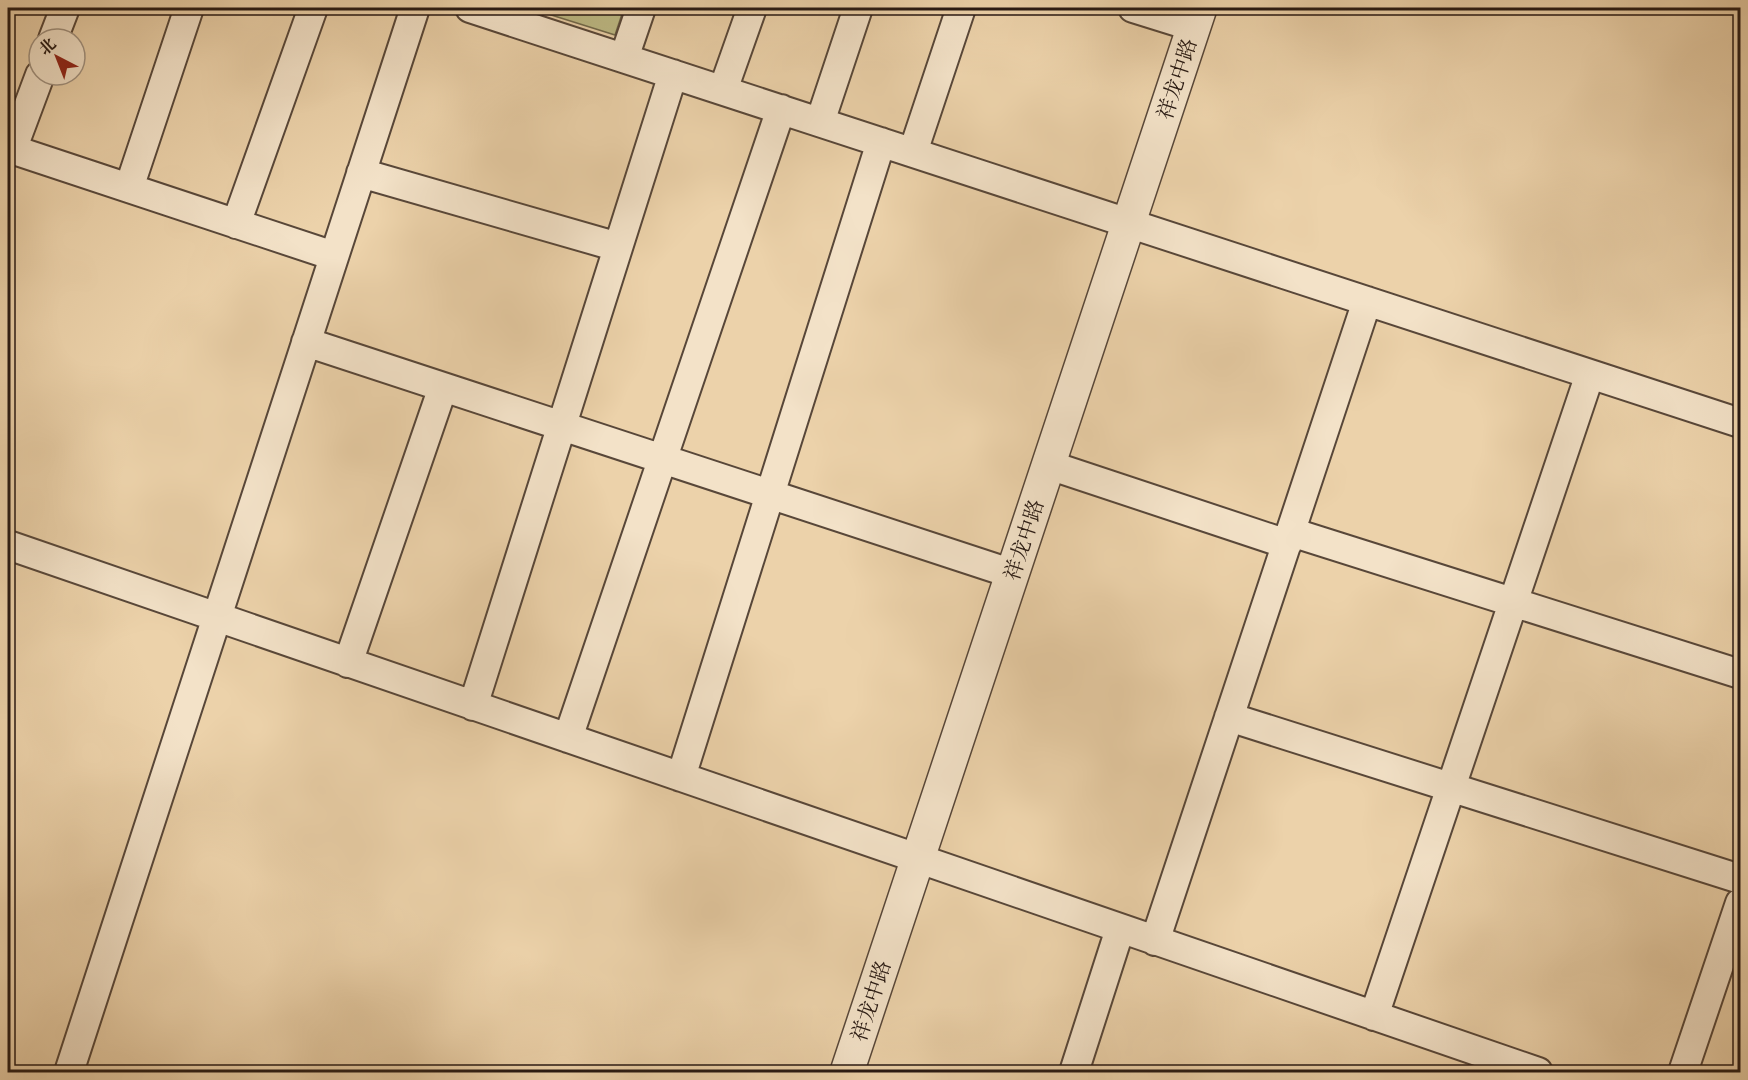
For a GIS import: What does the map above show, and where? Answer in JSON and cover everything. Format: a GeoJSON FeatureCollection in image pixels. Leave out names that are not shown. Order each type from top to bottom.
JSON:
{"type":"FeatureCollection","features":[{"type":"Feature","properties":{"kind":"street"},"geometry":{"type":"LineString","coordinates":[[58,27],[65,8]]}},
{"type":"Feature","properties":{"kind":"street"},"geometry":{"type":"LineString","coordinates":[[129,188],[189,8]]}},
{"type":"Feature","properties":{"kind":"street"},"geometry":{"type":"LineString","coordinates":[[236,224],[313,8]]}},
{"type":"Feature","properties":{"kind":"street"},"geometry":{"type":"LineString","coordinates":[[69,1072],[415,8]]}},
{"type":"Feature","properties":{"kind":"street"},"geometry":{"type":"LineString","coordinates":[[470,8],[1740,423]]}},
{"type":"Feature","properties":{"kind":"street"},"geometry":{"type":"LineString","coordinates":[[624,58],[641,8]]}},
{"type":"Feature","properties":{"kind":"street"},"geometry":{"type":"LineString","coordinates":[[723,90],[752,8]]}},
{"type":"Feature","properties":{"kind":"street"},"geometry":{"type":"LineString","coordinates":[[820,122],[858,8]]}},
{"type":"Feature","properties":{"kind":"street"},"geometry":{"type":"LineString","coordinates":[[913,152],[961,8]]}},
{"type":"Feature","properties":{"kind":"street"},"geometry":{"type":"LineString","coordinates":[[1132,8],[1197,17]]}},
{"type":"Feature","properties":{"kind":"street","name":"祥龙中路"},"geometry":{"type":"LineString","coordinates":[[847,1072],[1197,17]]}},
{"type":"Feature","properties":{"kind":"street"},"geometry":{"type":"LineString","coordinates":[[473,706],[673,74]]}},
{"type":"Feature","properties":{"kind":"street"},"geometry":{"type":"LineString","coordinates":[[35,87],[10,149],[333,256]]}},
{"type":"Feature","properties":{"kind":"street"},"geometry":{"type":"LineString","coordinates":[[568,738],[781,109]]}},
{"type":"Feature","properties":{"kind":"street"},"geometry":{"type":"LineString","coordinates":[[681,777],[881,142]]}},
{"type":"Feature","properties":{"kind":"street"},"geometry":{"type":"LineString","coordinates":[[361,172],[618,247]]}},
{"type":"Feature","properties":{"kind":"street"},"geometry":{"type":"LineString","coordinates":[[1155,940],[1367,301]]}},
{"type":"Feature","properties":{"kind":"street"},"geometry":{"type":"LineString","coordinates":[[306,342],[1013,574]]}},
{"type":"Feature","properties":{"kind":"street"},"geometry":{"type":"LineString","coordinates":[[1374,1016],[1590,374]]}},
{"type":"Feature","properties":{"kind":"street"},"geometry":{"type":"LineString","coordinates":[[348,663],[443,387]]}},
{"type":"Feature","properties":{"kind":"street"},"geometry":{"type":"LineString","coordinates":[[1049,465],[1289,538],[1513,602],[1740,674]]}},
{"type":"Feature","properties":{"kind":"street"},"geometry":{"type":"LineString","coordinates":[[8,545],[1538,1072]]}},
{"type":"Feature","properties":{"kind":"street"},"geometry":{"type":"LineString","coordinates":[[1229,717],[1740,879]]}},
{"type":"Feature","properties":{"kind":"street"},"geometry":{"type":"LineString","coordinates":[[1683,1072],[1740,903]]}},
{"type":"Feature","properties":{"kind":"street"},"geometry":{"type":"LineString","coordinates":[[1074,1072],[1120,928]]}},
{"type":"Feature","properties":{"kind":"street"},"geometry":{"type":"LineString","coordinates":[[1709,995],[1740,968]]}},
{"type":"Feature","properties":{"kind":"shaded area"},"geometry":{"type":"Polygon","coordinates":[[[529,8],[624,8],[615,35],[529,8]]]}}]}
